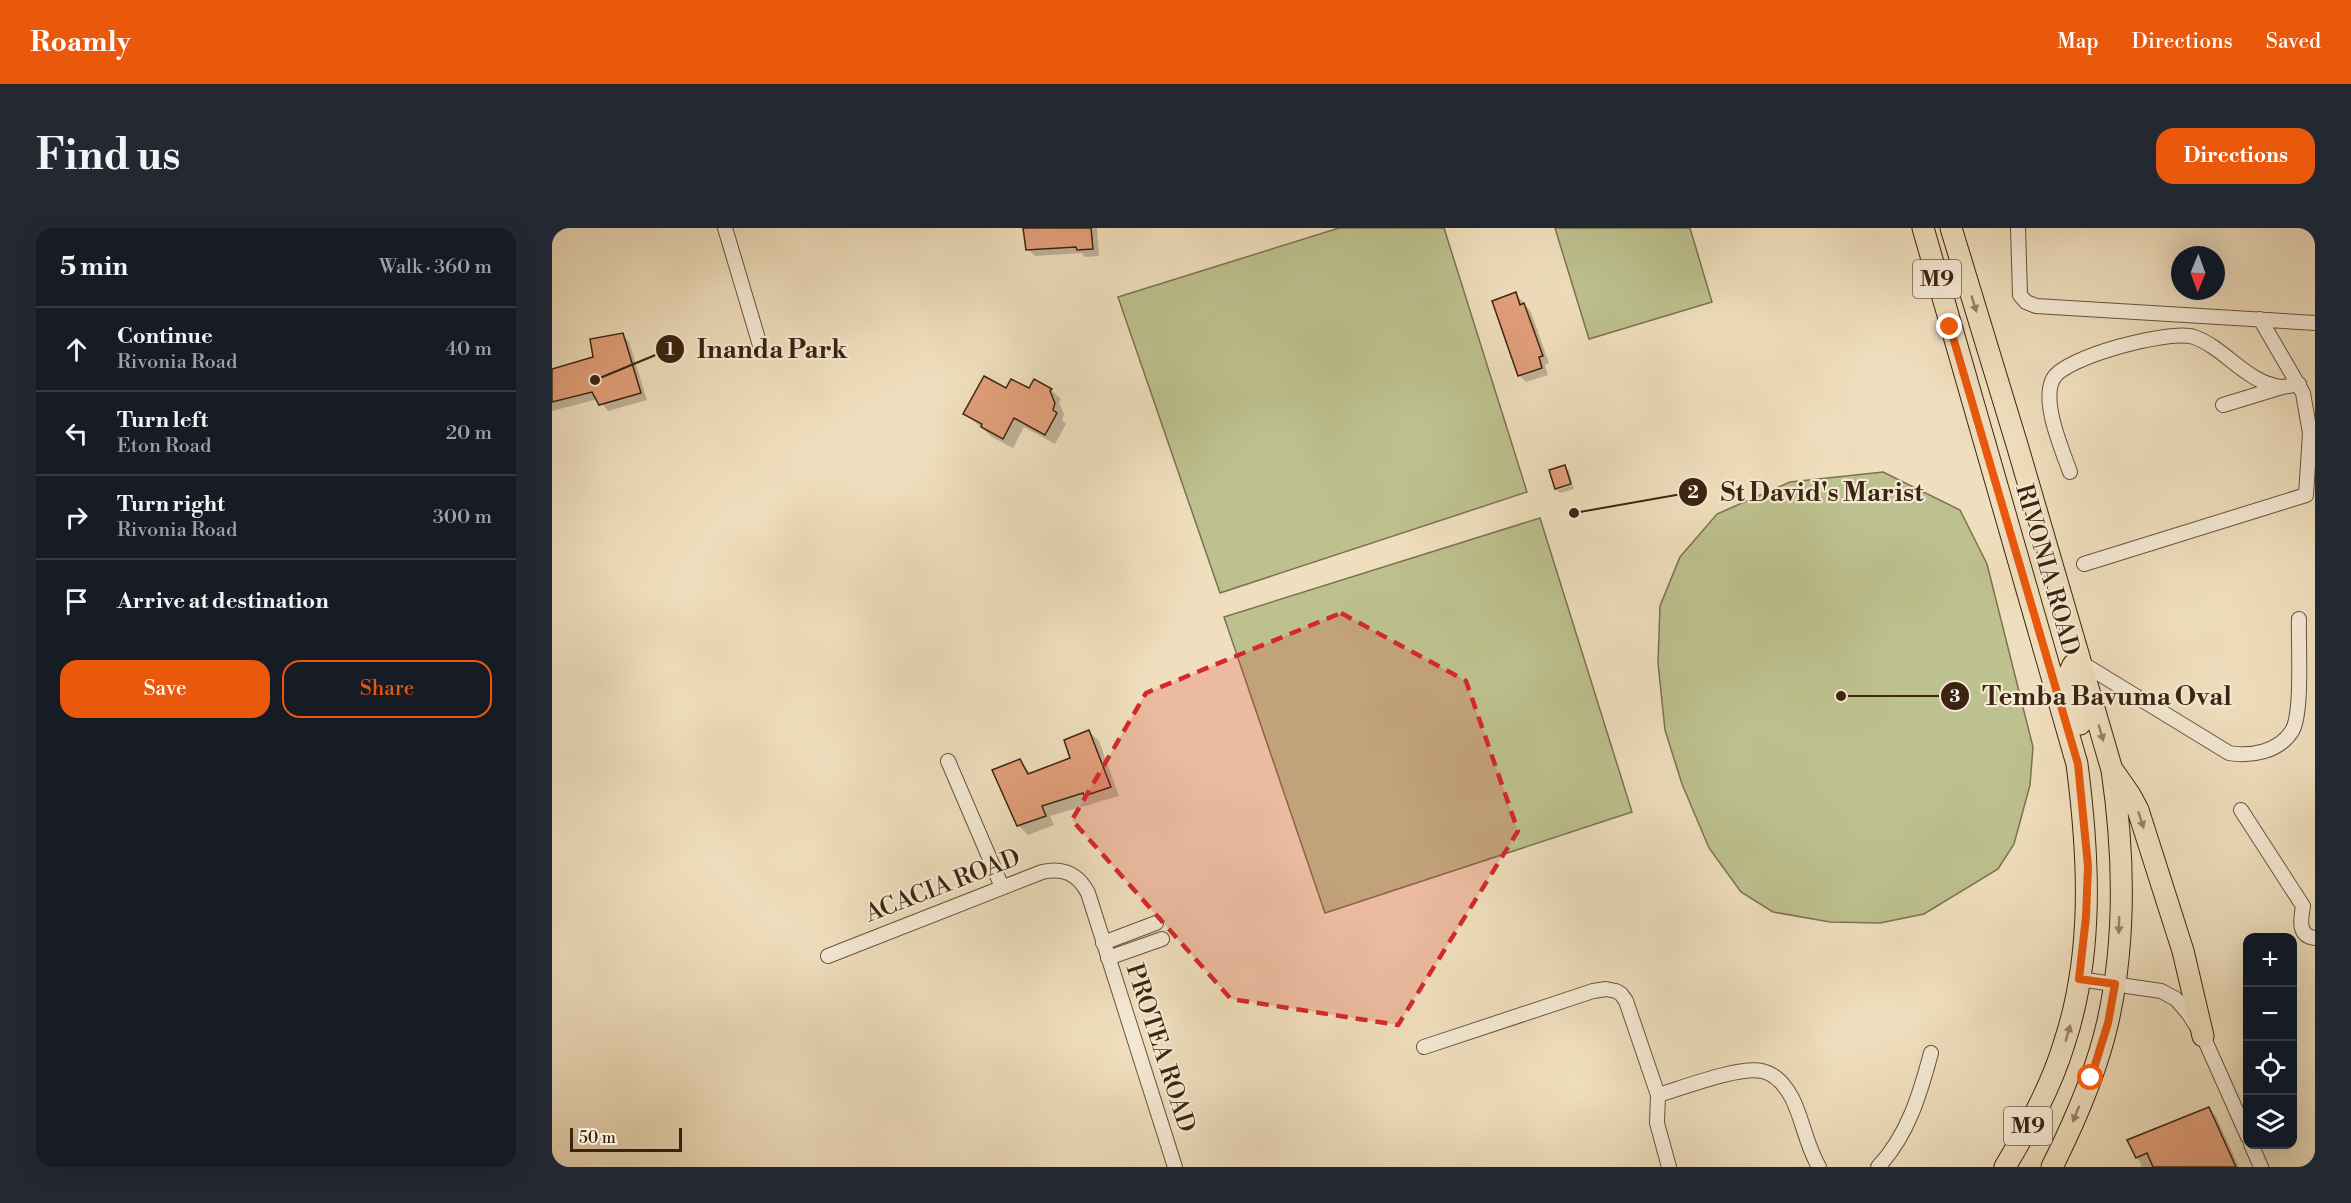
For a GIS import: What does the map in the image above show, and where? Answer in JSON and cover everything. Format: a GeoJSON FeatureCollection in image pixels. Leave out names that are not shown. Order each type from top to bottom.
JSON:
{"type":"FeatureCollection","features":[{"type":"Feature","properties":{"kind":"main road","name":"RIVONIA ROAD"},"geometry":{"type":"LineString","coordinates":[[1951,228],[2112,770],[2121,850],[2118,957],[2108,1023],[2091,1078],[2052,1167]]}},
{"type":"Feature","properties":{"kind":"main road","name":"RIVONIA ROAD"},"geometry":{"type":"LineString","coordinates":[[1927,229],[2078,764],[2088,866],[2086,917],[2073,1013],[2049,1084],[2005,1167]]}},
{"type":"Feature","properties":{"kind":"main road"},"geometry":{"type":"LineString","coordinates":[[2080,662],[2073,665],[2068,676],[2089,763],[2095,803],[2093,842],[2088,866]]}},
{"type":"Feature","properties":{"kind":"main road"},"geometry":{"type":"LineString","coordinates":[[2112,770],[2138,810],[2183,951],[2203,1036]]}},
{"type":"Feature","properties":{"kind":"street"},"geometry":{"type":"LineString","coordinates":[[725,228],[762,352]]}},
{"type":"Feature","properties":{"kind":"street"},"geometry":{"type":"LineString","coordinates":[[2018,228],[2020,295],[2026,303],[2036,306],[2315,323]]}},
{"type":"Feature","properties":{"kind":"street"},"geometry":{"type":"LineString","coordinates":[[2084,564],[2306,495],[2310,433],[2307,409],[2299,384],[2260,319]]}},
{"type":"Feature","properties":{"kind":"street"},"geometry":{"type":"LineString","coordinates":[[2070,472],[2054,426],[2050,396],[2052,380],[2061,369],[2118,346],[2176,335],[2192,336],[2262,381],[2282,387]]}},
{"type":"Feature","properties":{"kind":"street"},"geometry":{"type":"LineString","coordinates":[[2223,405],[2299,384]]}},
{"type":"Feature","properties":{"kind":"street"},"geometry":{"type":"LineString","coordinates":[[2080,662],[2229,753],[2256,754],[2284,741],[2292,730],[2297,712],[2298,619]]}},
{"type":"Feature","properties":{"kind":"street"},"geometry":{"type":"LineString","coordinates":[[948,761],[1002,887]]}},
{"type":"Feature","properties":{"kind":"street"},"geometry":{"type":"LineString","coordinates":[[2241,810],[2303,906],[2300,922],[2302,932],[2315,938]]}},
{"type":"Feature","properties":{"kind":"street","name":"ACACIA ROAD"},"geometry":{"type":"LineString","coordinates":[[828,956],[1002,887],[1055,869],[1076,877]]}},
{"type":"Feature","properties":{"kind":"street","name":"PROTEA ROAD"},"geometry":{"type":"LineString","coordinates":[[1076,877],[1088,893],[1175,1167]]}},
{"type":"Feature","properties":{"kind":"street","name":"PROTEA ROAD"},"geometry":{"type":"LineString","coordinates":[[1103,943],[1156,923]]}},
{"type":"Feature","properties":{"kind":"street"},"geometry":{"type":"LineString","coordinates":[[1108,958],[1162,939]]}},
{"type":"Feature","properties":{"kind":"street"},"geometry":{"type":"LineString","coordinates":[[2079,979],[2161,991],[2176,999],[2188,1012],[2203,1036],[2243,1128]]}},
{"type":"Feature","properties":{"kind":"street"},"geometry":{"type":"LineString","coordinates":[[1424,1047],[1593,991],[1606,989],[1621,994],[1630,1012],[1658,1095],[1657,1123],[1670,1167]]}},
{"type":"Feature","properties":{"kind":"street"},"geometry":{"type":"LineString","coordinates":[[1878,1167],[1901,1137],[1911,1115],[1931,1053]]}},
{"type":"Feature","properties":{"kind":"street"},"geometry":{"type":"LineString","coordinates":[[1658,1095],[1744,1071],[1760,1071],[1773,1075],[1783,1083],[1792,1099],[1819,1167]]}},
{"type":"Feature","properties":{"kind":"street"},"geometry":{"type":"LineString","coordinates":[[2253,1149],[2261,1167]]}},
{"type":"Feature","properties":{"kind":"highlighted area"},"geometry":{"type":"Polygon","coordinates":[[[1341,613],[1466,681],[1518,831],[1398,1025],[1231,999],[1072,820],[1146,693],[1341,613]]]}},
{"type":"Feature","properties":{"kind":"green space"},"geometry":{"type":"Polygon","coordinates":[[[1339,228],[1444,228],[1527,492],[1220,593],[1118,297],[1339,228]]]}},
{"type":"Feature","properties":{"kind":"green space"},"geometry":{"type":"Polygon","coordinates":[[[1555,228],[1690,228],[1712,302],[1589,339],[1555,228]]]}},
{"type":"Feature","properties":{"kind":"green space"},"geometry":{"type":"Polygon","coordinates":[[[1883,472],[1960,510],[1987,564],[2033,747],[2030,785],[2014,844],[1998,869],[1924,914],[1880,923],[1830,922],[1773,912],[1741,892],[1709,848],[1682,784],[1665,730],[1658,663],[1660,606],[1680,557],[1717,514],[1790,482],[1883,472]]]}},
{"type":"Feature","properties":{"kind":"green space"},"geometry":{"type":"Polygon","coordinates":[[[1540,518],[1632,812],[1325,913],[1224,617],[1540,518]]]}},
{"type":"Feature","properties":{"kind":"building"},"geometry":{"type":"Polygon","coordinates":[[[1023,228],[1091,228],[1093,249],[1077,250],[1076,247],[1026,250],[1023,228]]]}},
{"type":"Feature","properties":{"kind":"building"},"geometry":{"type":"Polygon","coordinates":[[[1516,292],[1520,305],[1524,303],[1543,356],[1539,357],[1542,368],[1518,376],[1492,301],[1516,292]]]}},
{"type":"Feature","properties":{"kind":"building"},"geometry":{"type":"Polygon","coordinates":[[[623,333],[641,393],[599,405],[592,392],[552,402],[552,369],[593,357],[590,339],[623,333]]]}},
{"type":"Feature","properties":{"kind":"building"},"geometry":{"type":"Polygon","coordinates":[[[984,376],[1006,388],[1011,379],[1029,388],[1034,379],[1052,389],[1050,391],[1055,403],[1053,410],[1057,413],[1045,435],[1014,418],[1003,439],[963,414],[984,376]]]}},
{"type":"Feature","properties":{"kind":"building"},"geometry":{"type":"Polygon","coordinates":[[[1565,465],[1571,484],[1555,489],[1549,470],[1565,465]]]}},
{"type":"Feature","properties":{"kind":"building"},"geometry":{"type":"Polygon","coordinates":[[[1089,730],[1111,787],[1042,806],[1046,816],[1017,826],[992,770],[1020,759],[1028,774],[1070,758],[1064,740],[1089,730]]]}},
{"type":"Feature","properties":{"kind":"building"},"geometry":{"type":"Polygon","coordinates":[[[2209,1107],[2236,1167],[2153,1167],[2147,1153],[2136,1158],[2127,1140],[2209,1107]]]}},
{"type":"Feature","properties":{"kind":"place","name":"Inanda Park"},"geometry":{"type":"Point","coordinates":[595,380]}},
{"type":"Feature","properties":{"kind":"place","name":"St David's Marist"},"geometry":{"type":"Point","coordinates":[1574,513]}},
{"type":"Feature","properties":{"kind":"place","name":"Temba Bavuma Oval"},"geometry":{"type":"Point","coordinates":[1841,696]}},
{"type":"Feature","properties":{"kind":"route"},"geometry":{"type":"LineString","coordinates":[[1950,327],[2078,764],[2088,866],[2086,917],[2079,979],[2115,984],[2108,1023],[2091,1078]]}}]}
